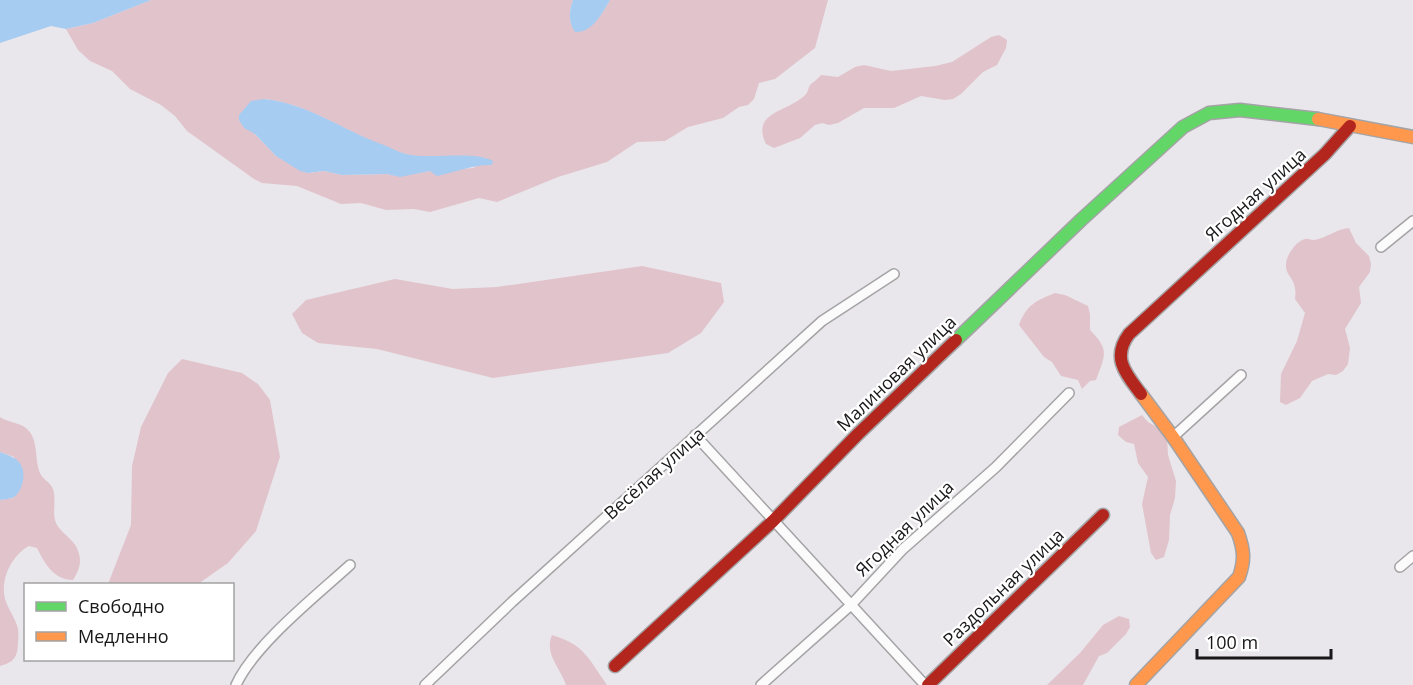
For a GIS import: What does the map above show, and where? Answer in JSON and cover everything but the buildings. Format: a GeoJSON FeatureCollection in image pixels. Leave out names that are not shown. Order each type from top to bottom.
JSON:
{"type":"FeatureCollection","features":[{"type":"Feature","properties":{"kind":"street","name":"Малиновая улица"},"geometry":{"type":"LineString","coordinates":[[615,666],[773,521],[858,434],[1081,220],[1183,127],[1209,113],[1240,110],[1310,118],[1350,126]]}},
{"type":"Feature","properties":{"kind":"street"},"geometry":{"type":"LineString","coordinates":[[1350,126],[1413,137]]}},
{"type":"Feature","properties":{"kind":"street","name":"Ягодная улица"},"geometry":{"type":"LineString","coordinates":[[1173,436],[1124,371],[1120,351],[1123,342],[1325,154],[1350,126]]}},
{"type":"Feature","properties":{"kind":"street"},"geometry":{"type":"LineString","coordinates":[[1381,247],[1413,221]]}},
{"type":"Feature","properties":{"kind":"street","name":"Весёлая улица"},"geometry":{"type":"LineString","coordinates":[[425,685],[521,594],[822,321],[894,274]]}},
{"type":"Feature","properties":{"kind":"street"},"geometry":{"type":"LineString","coordinates":[[1136,685],[1239,577],[1244,564],[1244,549],[1238,533],[1173,436],[1241,375]]}},
{"type":"Feature","properties":{"kind":"street","name":"Ягодная улица"},"geometry":{"type":"LineString","coordinates":[[761,685],[851,604],[903,549],[996,467],[1069,393]]}},
{"type":"Feature","properties":{"kind":"street"},"geometry":{"type":"LineString","coordinates":[[695,435],[926,685]]}},
{"type":"Feature","properties":{"kind":"street","name":"Раздольная улица"},"geometry":{"type":"LineString","coordinates":[[926,685],[1103,515]]}},
{"type":"Feature","properties":{"kind":"street"},"geometry":{"type":"LineString","coordinates":[[1400,567],[1413,556]]}},
{"type":"Feature","properties":{"kind":"street"},"geometry":{"type":"LineString","coordinates":[[236,685],[243,671],[270,639],[350,565]]}},
{"type":"Feature","properties":{"kind":"shaded area"},"geometry":{"type":"Polygon","coordinates":[[[151,0],[573,0],[570,16],[575,31],[588,27],[596,20],[610,0],[828,0],[815,48],[775,79],[759,83],[754,99],[748,105],[739,107],[723,118],[688,127],[665,141],[637,142],[607,162],[558,177],[497,202],[479,198],[430,212],[414,209],[386,210],[361,203],[341,204],[297,186],[262,183],[254,179],[187,131],[175,116],[161,105],[130,89],[112,71],[90,61],[78,50],[66,29],[93,23],[151,0]],[[264,99],[255,134],[276,156],[308,173],[324,171],[342,175],[400,176],[473,168],[480,164],[492,165],[437,160],[405,154],[369,140],[318,115],[282,102],[264,99]]]}},
{"type":"Feature","properties":{"kind":"shaded area"},"geometry":{"type":"Polygon","coordinates":[[[999,35],[1007,40],[1006,48],[997,65],[983,72],[953,99],[921,96],[894,108],[864,108],[838,123],[815,125],[800,138],[774,148],[766,144],[762,133],[767,118],[799,100],[821,75],[838,77],[855,67],[864,65],[891,71],[935,66],[952,62],[991,37],[999,35]]]}},
{"type":"Feature","properties":{"kind":"shaded area"},"geometry":{"type":"Polygon","coordinates":[[[1349,228],[1356,243],[1369,256],[1371,264],[1370,272],[1359,287],[1361,303],[1345,329],[1350,348],[1348,364],[1336,375],[1328,374],[1312,381],[1300,398],[1286,405],[1280,402],[1281,374],[1297,341],[1305,313],[1295,299],[1295,286],[1286,269],[1288,257],[1292,249],[1302,240],[1319,239],[1349,228]]]}},
{"type":"Feature","properties":{"kind":"shaded area"},"geometry":{"type":"Polygon","coordinates":[[[642,266],[721,283],[724,302],[701,333],[668,353],[493,378],[377,349],[318,343],[302,333],[292,314],[306,300],[395,279],[453,289],[497,287],[642,266]]]}},
{"type":"Feature","properties":{"kind":"shaded area"},"geometry":{"type":"Polygon","coordinates":[[[1055,293],[1065,295],[1088,306],[1090,330],[1103,348],[1103,358],[1096,380],[1090,381],[1082,389],[1078,380],[1061,376],[1052,362],[1044,357],[1019,325],[1025,312],[1033,304],[1055,293]]]}},
{"type":"Feature","properties":{"kind":"shaded area"},"geometry":{"type":"Polygon","coordinates":[[[182,359],[242,373],[258,384],[270,400],[280,457],[256,531],[228,563],[199,583],[108,583],[131,525],[132,466],[141,427],[168,373],[182,359]]]}},
{"type":"Feature","properties":{"kind":"shaded area"},"geometry":{"type":"Polygon","coordinates":[[[1142,415],[1148,422],[1162,430],[1167,437],[1168,455],[1176,481],[1175,498],[1170,515],[1169,540],[1164,557],[1156,560],[1151,553],[1142,504],[1148,477],[1138,463],[1134,444],[1126,442],[1118,435],[1119,427],[1142,415]]]}},
{"type":"Feature","properties":{"kind":"shaded area"},"geometry":{"type":"Polygon","coordinates":[[[0,417],[23,426],[32,436],[39,470],[53,489],[55,521],[75,545],[80,561],[73,580],[55,574],[37,548],[29,546],[17,555],[6,576],[4,591],[6,603],[18,629],[18,649],[14,659],[0,666],[0,500],[13,498],[14,457],[0,452],[0,417]]]}},
{"type":"Feature","properties":{"kind":"shaded area"},"geometry":{"type":"Polygon","coordinates":[[[1119,616],[1129,619],[1130,627],[1107,653],[1099,656],[1083,685],[1047,685],[1080,653],[1103,625],[1119,616]]]}},
{"type":"Feature","properties":{"kind":"shaded area"},"geometry":{"type":"Polygon","coordinates":[[[552,635],[579,648],[607,685],[566,685],[551,654],[552,635]]]}},
{"type":"Feature","properties":{"kind":"water"},"geometry":{"type":"Polygon","coordinates":[[[0,0],[151,0],[93,23],[66,29],[51,26],[0,43],[0,0]]]}},
{"type":"Feature","properties":{"kind":"water"},"geometry":{"type":"Polygon","coordinates":[[[573,0],[610,0],[592,26],[575,32],[570,16],[573,0]]]}},
{"type":"Feature","properties":{"kind":"water"},"geometry":{"type":"Polygon","coordinates":[[[264,99],[295,106],[403,153],[416,156],[474,156],[493,161],[492,165],[472,167],[437,176],[430,171],[400,177],[387,174],[342,175],[324,171],[308,173],[300,171],[276,156],[255,134],[244,128],[239,120],[239,115],[251,101],[264,99]]]}},
{"type":"Feature","properties":{"kind":"water"},"geometry":{"type":"Polygon","coordinates":[[[0,452],[19,462],[23,468],[23,477],[21,486],[14,497],[0,500],[0,452]]]}},
{"type":"Feature","properties":{"kind":"traffic: fast"},"geometry":{"type":"LineString","coordinates":[[956,340],[1081,220],[1183,127],[1209,113],[1240,110],[1318,119]]}},
{"type":"Feature","properties":{"kind":"traffic: slow"},"geometry":{"type":"LineString","coordinates":[[1318,119],[1413,137]]}},
{"type":"Feature","properties":{"kind":"traffic: slow"},"geometry":{"type":"LineString","coordinates":[[1136,685],[1239,577],[1243,555],[1238,533],[1141,394]]}},
{"type":"Feature","properties":{"kind":"traffic: jam"},"geometry":{"type":"LineString","coordinates":[[1141,394],[1126,373],[1121,358],[1121,351],[1129,334],[1325,154],[1350,126]]}},
{"type":"Feature","properties":{"kind":"traffic: jam"},"geometry":{"type":"LineString","coordinates":[[615,666],[773,521],[858,434],[956,340]]}},
{"type":"Feature","properties":{"kind":"traffic: jam"},"geometry":{"type":"LineString","coordinates":[[928,685],[1103,515]]}}]}
